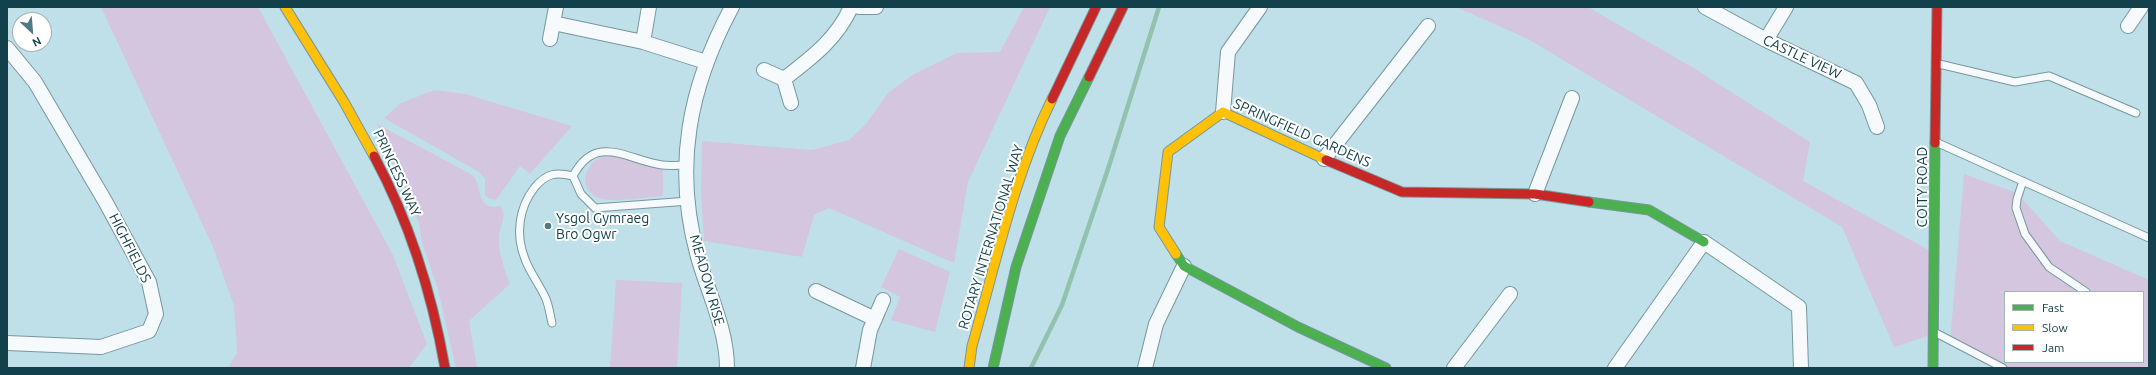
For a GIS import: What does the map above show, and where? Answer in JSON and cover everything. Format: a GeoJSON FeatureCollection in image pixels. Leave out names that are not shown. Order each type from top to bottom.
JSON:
{"type":"FeatureCollection","features":[{"type":"Feature","properties":{"kind":"street","name":"PRINCESS WAY"},"geometry":{"type":"LineString","coordinates":[[285,7],[360,128],[394,198],[423,271],[433,309],[445,368]]}},
{"type":"Feature","properties":{"kind":"street"},"geometry":{"type":"LineString","coordinates":[[550,39],[556,7]]}},
{"type":"Feature","properties":{"kind":"street"},"geometry":{"type":"LineString","coordinates":[[643,42],[649,7]]}},
{"type":"Feature","properties":{"kind":"street","name":"MEADOW RISE"},"geometry":{"type":"LineString","coordinates":[[727,368],[725,345],[720,323],[695,243],[689,201],[687,165],[691,116],[696,92],[706,62],[732,7]]}},
{"type":"Feature","properties":{"kind":"street"},"geometry":{"type":"LineString","coordinates":[[784,79],[829,42],[847,17],[851,7]]}},
{"type":"Feature","properties":{"kind":"street"},"geometry":{"type":"LineString","coordinates":[[859,7],[876,7]]}},
{"type":"Feature","properties":{"kind":"street","name":"ROTARY INTERNATIONAL WAY"},"geometry":{"type":"LineString","coordinates":[[969,368],[972,346],[1017,189],[1042,119],[1096,7]]}},
{"type":"Feature","properties":{"kind":"street"},"geometry":{"type":"LineString","coordinates":[[993,368],[1016,267],[1060,136],[1123,7]]}},
{"type":"Feature","properties":{"kind":"street"},"geometry":{"type":"LineString","coordinates":[[1223,112],[1228,52],[1260,7]]}},
{"type":"Feature","properties":{"kind":"street","name":"CASTLE VIEW"},"geometry":{"type":"LineString","coordinates":[[1705,7],[1766,40],[1856,83],[1869,105],[1877,127]]}},
{"type":"Feature","properties":{"kind":"street"},"geometry":{"type":"LineString","coordinates":[[1766,40],[1786,7]]}},
{"type":"Feature","properties":{"kind":"street","name":"COITY ROAD"},"geometry":{"type":"LineString","coordinates":[[1933,368],[1937,7]]}},
{"type":"Feature","properties":{"kind":"street"},"geometry":{"type":"LineString","coordinates":[[2128,26],[2141,7]]}},
{"type":"Feature","properties":{"kind":"street"},"geometry":{"type":"LineString","coordinates":[[553,23],[643,42],[706,62]]}},
{"type":"Feature","properties":{"kind":"street"},"geometry":{"type":"LineString","coordinates":[[1324,159],[1428,26]]}},
{"type":"Feature","properties":{"kind":"street","name":"HIGHFIELDS"},"geometry":{"type":"LineString","coordinates":[[7,48],[35,82],[105,201],[149,282],[156,314],[149,331],[101,347],[7,343]]}},
{"type":"Feature","properties":{"kind":"street"},"geometry":{"type":"LineString","coordinates":[[764,70],[784,79],[791,103]]}},
{"type":"Feature","properties":{"kind":"street"},"geometry":{"type":"LineString","coordinates":[[1535,194],[1572,98]]}},
{"type":"Feature","properties":{"kind":"street","name":"SPRINGFIELD GARDENS"},"geometry":{"type":"LineString","coordinates":[[1386,368],[1298,327],[1184,266],[1159,227],[1168,152],[1223,112],[1324,159],[1402,192],[1535,194],[1649,210],[1704,242]]}},
{"type":"Feature","properties":{"kind":"street"},"geometry":{"type":"LineString","coordinates":[[1615,368],[1704,242],[1799,307],[1802,368]]}},
{"type":"Feature","properties":{"kind":"street"},"geometry":{"type":"LineString","coordinates":[[1146,368],[1156,324],[1184,266]]}},
{"type":"Feature","properties":{"kind":"street"},"geometry":{"type":"LineString","coordinates":[[816,291],[875,319]]}},
{"type":"Feature","properties":{"kind":"street"},"geometry":{"type":"LineString","coordinates":[[1454,368],[1510,294]]}},
{"type":"Feature","properties":{"kind":"street"},"geometry":{"type":"LineString","coordinates":[[863,368],[875,319],[883,300]]}},
{"type":"Feature","properties":{"kind":"lane"},"geometry":{"type":"LineString","coordinates":[[1937,64],[2015,82],[2048,76],[2136,113]]}},
{"type":"Feature","properties":{"kind":"lane"},"geometry":{"type":"LineString","coordinates":[[1936,143],[2149,238]]}},
{"type":"Feature","properties":{"kind":"lane"},"geometry":{"type":"LineString","coordinates":[[573,176],[582,162],[597,151],[620,152],[662,165],[687,165]]}},
{"type":"Feature","properties":{"kind":"lane"},"geometry":{"type":"LineString","coordinates":[[552,323],[546,300],[524,258],[520,239],[520,219],[526,200],[543,178],[559,172],[573,176]]}},
{"type":"Feature","properties":{"kind":"lane"},"geometry":{"type":"LineString","coordinates":[[573,176],[581,194],[595,208],[689,201]]}},
{"type":"Feature","properties":{"kind":"lane"},"geometry":{"type":"LineString","coordinates":[[2023,181],[2016,199],[2016,208],[2025,234],[2049,268],[2084,291]]}},
{"type":"Feature","properties":{"kind":"lane"},"geometry":{"type":"LineString","coordinates":[[1934,332],[2003,368]]}},
{"type":"Feature","properties":{"kind":"shaded area"},"geometry":{"type":"Polygon","coordinates":[[[101,7],[258,7],[393,255],[427,344],[409,368],[228,368],[237,353],[234,306],[213,247],[101,7]]]}},
{"type":"Feature","properties":{"kind":"shaded area"},"geometry":{"type":"Polygon","coordinates":[[[1024,7],[1050,7],[968,182],[954,263],[829,208],[814,215],[802,257],[704,241],[701,192],[702,141],[812,150],[849,140],[866,124],[888,93],[914,74],[957,53],[1000,52],[1024,7]]]}},
{"type":"Feature","properties":{"kind":"shaded area"},"geometry":{"type":"Polygon","coordinates":[[[1456,7],[1588,7],[1692,67],[1810,142],[1803,181],[1936,254],[1934,334],[1894,347],[1842,227],[1528,39],[1456,7]]]}},
{"type":"Feature","properties":{"kind":"shaded area"},"geometry":{"type":"Polygon","coordinates":[[[434,90],[465,94],[572,126],[530,174],[520,166],[496,200],[490,199],[485,195],[485,179],[479,172],[384,118],[401,103],[434,90]]]}},
{"type":"Feature","properties":{"kind":"shaded area"},"geometry":{"type":"Polygon","coordinates":[[[377,124],[471,174],[475,178],[483,201],[486,205],[492,207],[500,206],[502,209],[503,218],[499,243],[503,265],[510,284],[469,321],[477,368],[456,368],[438,289],[422,243],[419,223],[377,124]]]}},
{"type":"Feature","properties":{"kind":"shaded area"},"geometry":{"type":"Polygon","coordinates":[[[609,155],[663,169],[663,196],[611,200],[598,198],[591,193],[585,180],[589,167],[594,161],[609,155]]]}},
{"type":"Feature","properties":{"kind":"shaded area"},"geometry":{"type":"Polygon","coordinates":[[[1964,174],[2017,193],[2060,241],[2149,280],[2149,368],[1998,368],[1950,342],[1964,174]]]}},
{"type":"Feature","properties":{"kind":"shaded area"},"geometry":{"type":"Polygon","coordinates":[[[899,249],[950,272],[935,332],[891,320],[900,297],[881,287],[899,249]]]}},
{"type":"Feature","properties":{"kind":"shaded area"},"geometry":{"type":"Polygon","coordinates":[[[616,280],[682,283],[677,368],[610,368],[616,280]]]}},
{"type":"Feature","properties":{"kind":"waterway"},"geometry":{"type":"LineString","coordinates":[[1031,368],[1062,305],[1108,169],[1159,7]]}},
{"type":"Feature","properties":{"kind":"traffic: fast"},"geometry":{"type":"LineString","coordinates":[[993,368],[1016,267],[1060,136],[1089,77]]}},
{"type":"Feature","properties":{"kind":"traffic: fast"},"geometry":{"type":"LineString","coordinates":[[1933,368],[1935,143]]}},
{"type":"Feature","properties":{"kind":"traffic: fast"},"geometry":{"type":"LineString","coordinates":[[1589,202],[1649,210],[1704,242]]}},
{"type":"Feature","properties":{"kind":"traffic: fast"},"geometry":{"type":"LineString","coordinates":[[1176,254],[1184,266],[1298,327],[1386,368]]}},
{"type":"Feature","properties":{"kind":"traffic: slow"},"geometry":{"type":"LineString","coordinates":[[285,7],[344,102],[374,156]]}},
{"type":"Feature","properties":{"kind":"traffic: slow"},"geometry":{"type":"LineString","coordinates":[[969,368],[972,346],[1016,189],[1027,158],[1052,99]]}},
{"type":"Feature","properties":{"kind":"traffic: slow"},"geometry":{"type":"LineString","coordinates":[[1176,254],[1159,227],[1168,152],[1223,112],[1326,160]]}},
{"type":"Feature","properties":{"kind":"traffic: jam"},"geometry":{"type":"LineString","coordinates":[[1052,99],[1096,7]]}},
{"type":"Feature","properties":{"kind":"traffic: jam"},"geometry":{"type":"LineString","coordinates":[[1089,77],[1123,7]]}},
{"type":"Feature","properties":{"kind":"traffic: jam"},"geometry":{"type":"LineString","coordinates":[[1935,143],[1937,7]]}},
{"type":"Feature","properties":{"kind":"traffic: jam"},"geometry":{"type":"LineString","coordinates":[[374,156],[387,181],[409,233],[418,259],[440,340],[445,368]]}},
{"type":"Feature","properties":{"kind":"traffic: jam"},"geometry":{"type":"LineString","coordinates":[[1326,160],[1402,192],[1535,194],[1589,202]]}},
{"type":"Feature","properties":{"kind":"place","name":"Ysgol Gymraeg Bro Ogwr"},"geometry":{"type":"Point","coordinates":[548,226]}}]}
